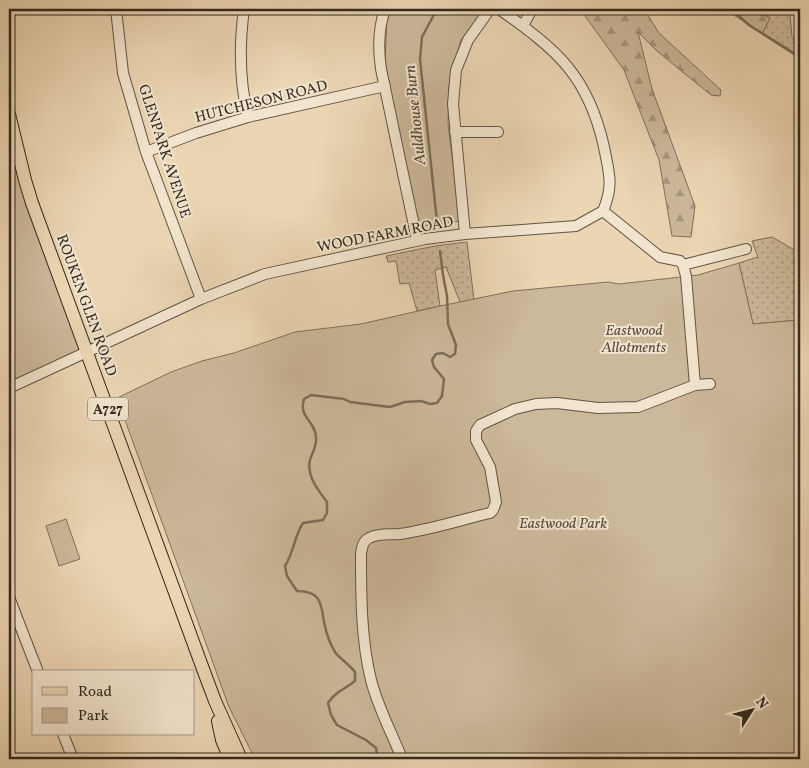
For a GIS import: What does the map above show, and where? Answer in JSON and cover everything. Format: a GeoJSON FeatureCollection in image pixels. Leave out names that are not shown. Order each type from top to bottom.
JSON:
{"type":"FeatureCollection","features":[{"type":"Feature","properties":{"kind":"main road","name":"ROUKEN GLEN ROAD"},"geometry":{"type":"LineString","coordinates":[[9,114],[25,180],[87,353],[215,701],[241,759]]}},
{"type":"Feature","properties":{"kind":"main road","name":"ROUKEN GLEN ROAD"},"geometry":{"type":"LineString","coordinates":[[215,701],[222,740],[230,759]]}},
{"type":"Feature","properties":{"kind":"main road"},"geometry":{"type":"LineString","coordinates":[[226,726],[247,759]]}},
{"type":"Feature","properties":{"kind":"street","name":"GLENPARK AVENUE"},"geometry":{"type":"LineString","coordinates":[[116,9],[123,73],[146,152],[201,300]]}},
{"type":"Feature","properties":{"kind":"street"},"geometry":{"type":"LineString","coordinates":[[244,9],[239,61],[248,117]]}},
{"type":"Feature","properties":{"kind":"street"},"geometry":{"type":"LineString","coordinates":[[385,9],[380,28],[379,54],[417,240]]}},
{"type":"Feature","properties":{"kind":"street"},"geometry":{"type":"LineString","coordinates":[[465,234],[453,104],[456,70],[468,40],[490,9]]}},
{"type":"Feature","properties":{"kind":"street"},"geometry":{"type":"LineString","coordinates":[[499,9],[523,26],[566,63],[578,78],[599,128],[610,174],[610,188],[603,211],[660,257],[680,261],[683,265],[686,276],[694,385]]}},
{"type":"Feature","properties":{"kind":"street"},"geometry":{"type":"LineString","coordinates":[[523,26],[532,9]]}},
{"type":"Feature","properties":{"kind":"street","name":"HUTCHESON ROAD"},"geometry":{"type":"LineString","coordinates":[[146,152],[220,125],[248,117],[385,86]]}},
{"type":"Feature","properties":{"kind":"street"},"geometry":{"type":"LineString","coordinates":[[455,132],[498,132]]}},
{"type":"Feature","properties":{"kind":"street","name":"WOOD FARM ROAD"},"geometry":{"type":"LineString","coordinates":[[9,388],[201,300],[264,274],[417,240],[465,234],[576,226],[603,211]]}},
{"type":"Feature","properties":{"kind":"street"},"geometry":{"type":"LineString","coordinates":[[683,265],[746,250]]}},
{"type":"Feature","properties":{"kind":"street"},"geometry":{"type":"LineString","coordinates":[[402,759],[376,696],[368,664],[363,623],[362,545],[367,539],[376,535],[399,534],[490,513],[493,510],[496,502],[490,467],[476,440],[476,431],[480,424],[515,409],[536,404],[557,403],[598,408],[638,407],[694,385],[710,384]]}},
{"type":"Feature","properties":{"kind":"street"},"geometry":{"type":"LineString","coordinates":[[9,598],[37,670]]}},
{"type":"Feature","properties":{"kind":"street"},"geometry":{"type":"LineString","coordinates":[[64,736],[73,759]]}},
{"type":"Feature","properties":{"kind":"green space"},"geometry":{"type":"Polygon","coordinates":[[[389,9],[484,9],[461,40],[449,84],[448,124],[460,221],[418,227],[385,63],[387,14],[389,9]]]}},
{"type":"Feature","properties":{"kind":"green space"},"geometry":{"type":"Polygon","coordinates":[[[580,9],[644,9],[659,33],[721,90],[720,96],[711,95],[657,51],[638,32],[652,89],[695,206],[691,237],[672,236],[659,160],[624,70],[580,9]]]}},
{"type":"Feature","properties":{"kind":"green space"},"geometry":{"type":"Polygon","coordinates":[[[725,9],[755,9],[770,18],[762,34],[725,9]]]}},
{"type":"Feature","properties":{"kind":"green space"},"geometry":{"type":"Polygon","coordinates":[[[790,14],[792,37],[800,47],[800,59],[762,34],[770,18],[763,15],[790,14]]]}},
{"type":"Feature","properties":{"kind":"green space"},"geometry":{"type":"Polygon","coordinates":[[[9,114],[87,353],[9,388],[9,114]]]}},
{"type":"Feature","properties":{"kind":"green space"},"geometry":{"type":"Polygon","coordinates":[[[772,237],[798,252],[794,258],[799,320],[753,324],[739,263],[758,257],[752,241],[772,237]]]}},
{"type":"Feature","properties":{"kind":"green space"},"geometry":{"type":"Polygon","coordinates":[[[467,242],[474,300],[460,302],[446,267],[435,270],[440,306],[417,311],[409,283],[400,284],[396,261],[388,262],[386,256],[435,246],[467,242]]]}},
{"type":"Feature","properties":{"kind":"green space","name":"Eastwood Park"},"geometry":{"type":"Polygon","coordinates":[[[800,251],[800,759],[255,759],[229,707],[117,398],[171,372],[295,332],[361,324],[513,291],[608,282],[619,284],[698,275],[739,263],[753,324],[799,320],[794,258],[800,251]]]}},
{"type":"Feature","properties":{"kind":"green space"},"geometry":{"type":"Polygon","coordinates":[[[66,519],[80,559],[59,566],[46,526],[66,519]]]}},
{"type":"Feature","properties":{"kind":"waterway","name":"Auldhouse Burn"},"geometry":{"type":"LineString","coordinates":[[437,9],[422,37],[420,59],[437,222]]}},
{"type":"Feature","properties":{"kind":"waterway","name":"Auldhouse Burn"},"geometry":{"type":"LineString","coordinates":[[731,9],[749,25],[800,57]]}},
{"type":"Feature","properties":{"kind":"waterway"},"geometry":{"type":"LineString","coordinates":[[374,759],[377,757],[376,748],[366,740],[337,725],[331,715],[328,703],[355,681],[355,672],[333,649],[318,599],[311,593],[297,591],[287,576],[285,566],[303,523],[323,520],[327,513],[327,502],[314,483],[310,472],[310,460],[316,438],[313,427],[303,411],[303,405],[304,399],[311,395],[390,407],[405,402],[437,403],[442,396],[444,379],[434,367],[432,360],[436,354],[443,353],[450,357],[455,354],[456,345],[448,324],[447,296],[440,251]]}},
{"type":"Feature","properties":{"kind":"park label","name":"Eastwood Allotments"},"geometry":{"type":"Point","coordinates":[634,338]}}]}
